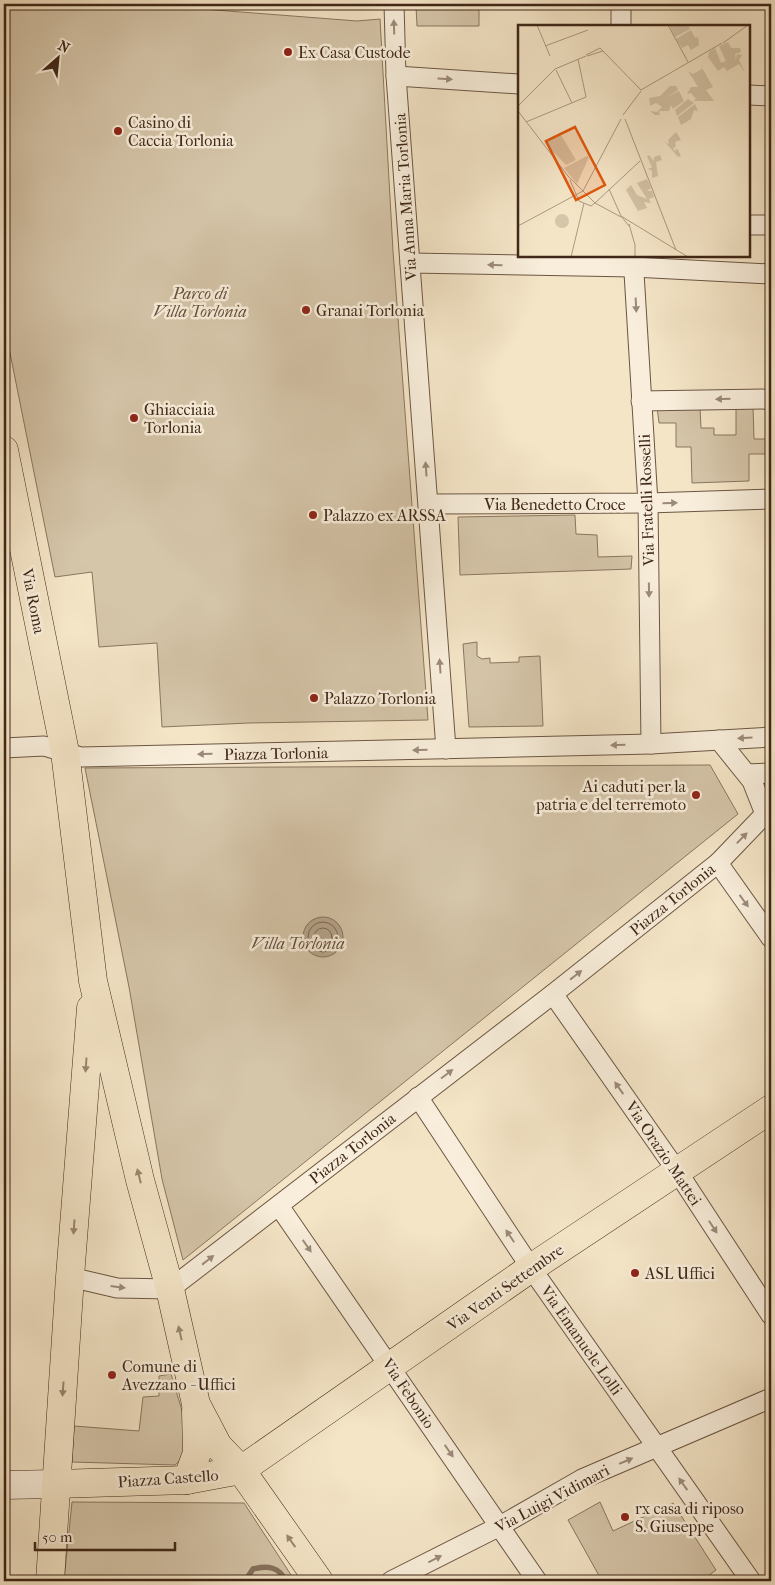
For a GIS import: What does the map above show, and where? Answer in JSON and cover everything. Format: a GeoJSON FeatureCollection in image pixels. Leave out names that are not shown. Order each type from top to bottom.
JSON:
{"type":"FeatureCollection","features":[{"type":"Feature","properties":{"kind":"main road","name":"Via Roma"},"geometry":{"type":"LineString","coordinates":[[4,450],[65,752]]}},
{"type":"Feature","properties":{"kind":"main road"},"geometry":{"type":"LineString","coordinates":[[65,752],[92,981],[140,1180],[170,1290],[196,1404],[197,1453],[187,1480]]}},
{"type":"Feature","properties":{"kind":"main road"},"geometry":{"type":"LineString","coordinates":[[50,1581],[92,981]]}},
{"type":"Feature","properties":{"kind":"main road","name":"Via Venti Settembre"},"geometry":{"type":"LineString","coordinates":[[241,1470],[531,1268],[771,1109]]}},
{"type":"Feature","properties":{"kind":"main road"},"geometry":{"type":"LineString","coordinates":[[196,1404],[218,1446],[241,1470]]}},
{"type":"Feature","properties":{"kind":"main road","name":"Piazza Castello"},"geometry":{"type":"LineString","coordinates":[[56,1484],[187,1480],[241,1470],[319,1581]]}},
{"type":"Feature","properties":{"kind":"main road"},"geometry":{"type":"LineString","coordinates":[[4,1485],[56,1484]]}},
{"type":"Feature","properties":{"kind":"street","name":"Via Anna Maria Torlonia"},"geometry":{"type":"LineString","coordinates":[[394,4],[396,76],[446,749]]}},
{"type":"Feature","properties":{"kind":"street"},"geometry":{"type":"LineString","coordinates":[[620,4],[621,25]]}},
{"type":"Feature","properties":{"kind":"street"},"geometry":{"type":"LineString","coordinates":[[396,76],[518,84]]}},
{"type":"Feature","properties":{"kind":"street"},"geometry":{"type":"LineString","coordinates":[[750,95],[771,96]]}},
{"type":"Feature","properties":{"kind":"street"},"geometry":{"type":"LineString","coordinates":[[750,224],[771,225]]}},
{"type":"Feature","properties":{"kind":"street"},"geometry":{"type":"LineString","coordinates":[[410,263],[633,262],[771,274]]}},
{"type":"Feature","properties":{"kind":"street","name":"Via Fratelli Rosselli"},"geometry":{"type":"LineString","coordinates":[[633,262],[648,503],[651,744]]}},
{"type":"Feature","properties":{"kind":"street"},"geometry":{"type":"LineString","coordinates":[[642,401],[771,398]]}},
{"type":"Feature","properties":{"kind":"street","name":"Via Benedetto Croce"},"geometry":{"type":"LineString","coordinates":[[429,504],[648,503],[771,499]]}},
{"type":"Feature","properties":{"kind":"street","name":"Piazza Torlonia"},"geometry":{"type":"LineString","coordinates":[[4,748],[44,746],[80,757],[651,744],[771,737]]}},
{"type":"Feature","properties":{"kind":"street"},"geometry":{"type":"LineString","coordinates":[[719,740],[752,781],[768,814]]}},
{"type":"Feature","properties":{"kind":"street"},"geometry":{"type":"LineString","coordinates":[[747,774],[771,773]]}},
{"type":"Feature","properties":{"kind":"street","name":"Piazza Torlonia"},"geometry":{"type":"LineString","coordinates":[[170,1290],[718,864],[768,814]]}},
{"type":"Feature","properties":{"kind":"street"},"geometry":{"type":"LineString","coordinates":[[718,864],[771,938]]}},
{"type":"Feature","properties":{"kind":"street","name":"Via Orazio Mattei"},"geometry":{"type":"LineString","coordinates":[[553,994],[678,1171],[771,1315]]}},
{"type":"Feature","properties":{"kind":"street","name":"Via Emanuele Lolli"},"geometry":{"type":"LineString","coordinates":[[418,1097],[531,1268],[751,1581]]}},
{"type":"Feature","properties":{"kind":"street","name":"Via Febonio"},"geometry":{"type":"LineString","coordinates":[[279,1206],[391,1366],[537,1581]]}},
{"type":"Feature","properties":{"kind":"street"},"geometry":{"type":"LineString","coordinates":[[70,1277],[117,1288],[170,1290]]}},
{"type":"Feature","properties":{"kind":"street","name":"Via Luigi Vidimari"},"geometry":{"type":"LineString","coordinates":[[391,1581],[500,1526],[582,1480],[771,1398]]}},
{"type":"Feature","properties":{"kind":"green space","name":"Parco di Villa Torlonia"},"geometry":{"type":"Polygon","coordinates":[[[4,4],[138,4],[357,21],[380,19],[393,251],[428,720],[249,723],[162,727],[157,643],[99,647],[92,572],[55,577],[4,323],[4,4]]]}},
{"type":"Feature","properties":{"kind":"green space"},"geometry":{"type":"Polygon","coordinates":[[[449,4],[475,4],[475,7],[479,7],[479,26],[417,26],[416,6],[448,7],[449,4]]]}},
{"type":"Feature","properties":{"kind":"green space"},"geometry":{"type":"Polygon","coordinates":[[[753,406],[754,439],[771,439],[771,454],[749,454],[749,481],[692,483],[691,447],[676,447],[676,423],[659,423],[657,407],[700,408],[701,428],[714,428],[714,435],[736,435],[736,407],[753,406]]]}},
{"type":"Feature","properties":{"kind":"green space"},"geometry":{"type":"Polygon","coordinates":[[[575,515],[576,534],[597,535],[598,557],[632,556],[631,569],[460,575],[458,517],[575,515]]]}},
{"type":"Feature","properties":{"kind":"green space"},"geometry":{"type":"Polygon","coordinates":[[[477,642],[477,656],[482,659],[490,658],[490,663],[519,662],[519,657],[540,656],[543,726],[469,727],[463,644],[477,642]]]}},
{"type":"Feature","properties":{"kind":"green space","name":"Villa Torlonia"},"geometry":{"type":"Polygon","coordinates":[[[710,765],[738,814],[183,1260],[162,1179],[129,987],[85,768],[710,765]]]}},
{"type":"Feature","properties":{"kind":"green space"},"geometry":{"type":"Polygon","coordinates":[[[171,1374],[189,1434],[187,1454],[175,1465],[72,1462],[74,1426],[139,1431],[143,1397],[159,1396],[159,1376],[171,1374]]]}},
{"type":"Feature","properties":{"kind":"green space"},"geometry":{"type":"Polygon","coordinates":[[[72,1502],[244,1503],[295,1581],[276,1581],[265,1576],[256,1581],[64,1581],[72,1502]]]}},
{"type":"Feature","properties":{"kind":"green space"},"geometry":{"type":"Polygon","coordinates":[[[600,1502],[613,1531],[673,1503],[716,1570],[701,1581],[602,1581],[568,1520],[600,1502]]]}},
{"type":"Feature","properties":{"kind":"water"},"geometry":{"type":"Polygon","coordinates":[[[327,917],[334,920],[340,926],[343,937],[342,945],[334,954],[327,957],[319,957],[312,954],[304,945],[303,933],[306,926],[315,918],[327,917]]]}},
{"type":"Feature","properties":{"kind":"waterway"},"geometry":{"type":"LineString","coordinates":[[245,1581],[253,1569],[264,1567],[276,1570],[286,1581]]}},
{"type":"Feature","properties":{"kind":"place","name":"Ex Casa Custode"},"geometry":{"type":"Point","coordinates":[288,52]}},
{"type":"Feature","properties":{"kind":"place","name":"Casino di Caccia Torlonia"},"geometry":{"type":"Point","coordinates":[118,131]}},
{"type":"Feature","properties":{"kind":"place","name":"Granai Torlonia"},"geometry":{"type":"Point","coordinates":[306,310]}},
{"type":"Feature","properties":{"kind":"place","name":"Ghiacciaia Torlonia"},"geometry":{"type":"Point","coordinates":[134,418]}},
{"type":"Feature","properties":{"kind":"place","name":"Palazzo ex ARSSA"},"geometry":{"type":"Point","coordinates":[313,515]}},
{"type":"Feature","properties":{"kind":"place","name":"Palazzo Torlonia"},"geometry":{"type":"Point","coordinates":[314,698]}},
{"type":"Feature","properties":{"kind":"place","name":"Ai caduti per la patria e del terremoto"},"geometry":{"type":"Point","coordinates":[696,795]}},
{"type":"Feature","properties":{"kind":"place","name":"ASL Uffici"},"geometry":{"type":"Point","coordinates":[635,1273]}},
{"type":"Feature","properties":{"kind":"place","name":"Comune di Avezzano - Uffici"},"geometry":{"type":"Point","coordinates":[112,1375]}},
{"type":"Feature","properties":{"kind":"place","name":"rx casa di riposo S. Giuseppe"},"geometry":{"type":"Point","coordinates":[625,1517]}}]}
